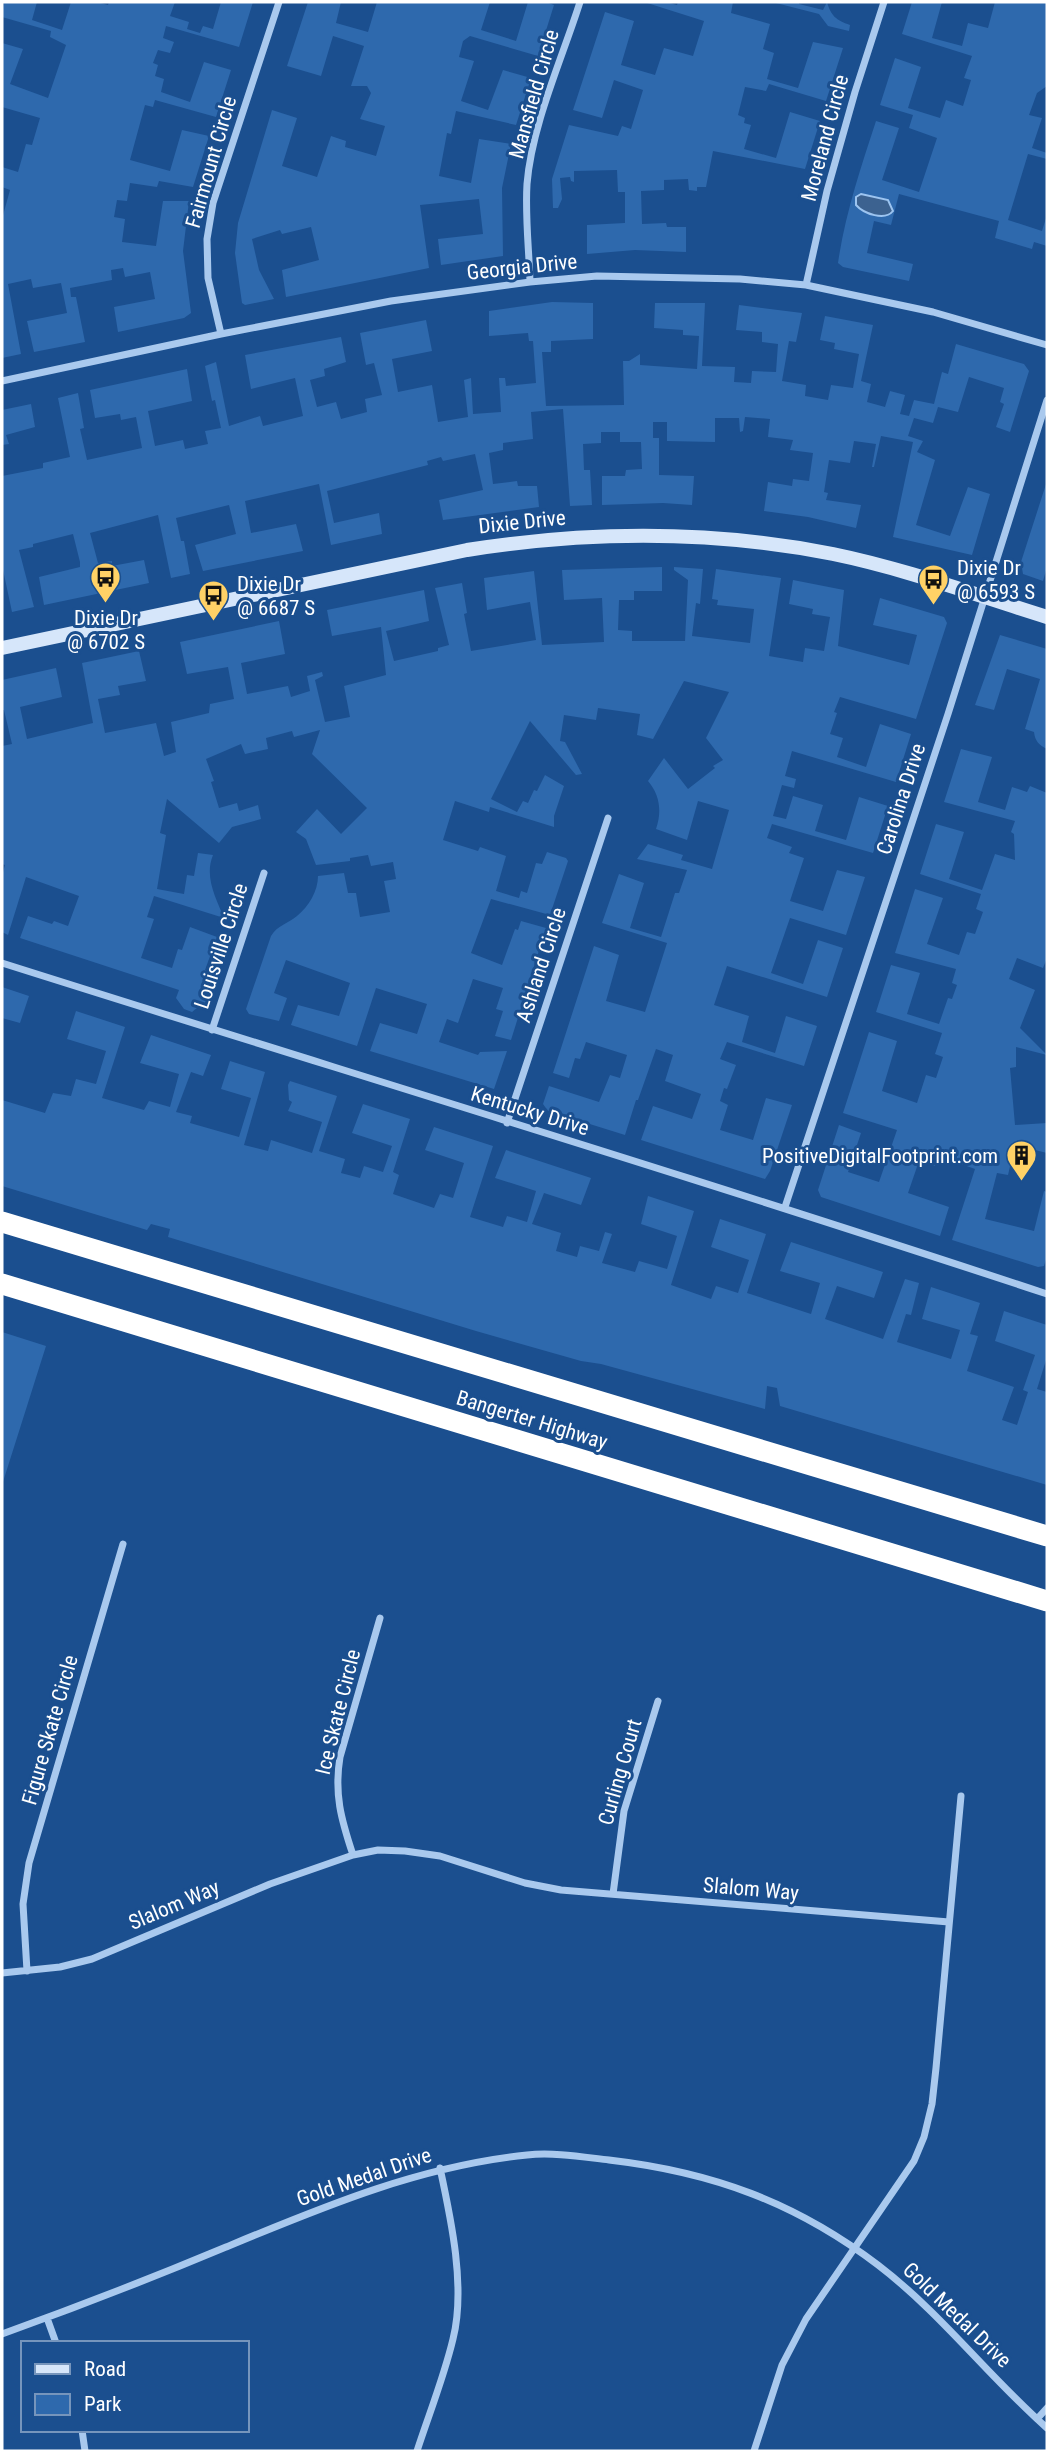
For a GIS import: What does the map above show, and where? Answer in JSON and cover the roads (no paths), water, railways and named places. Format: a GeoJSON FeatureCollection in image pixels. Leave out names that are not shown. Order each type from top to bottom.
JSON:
{"type":"FeatureCollection","features":[{"type":"Feature","properties":{"kind":"highway","name":"Bangerter Highway"},"geometry":{"type":"LineString","coordinates":[[2,1222],[1047,1536]]}},
{"type":"Feature","properties":{"kind":"highway","name":"Bangerter Highway"},"geometry":{"type":"LineString","coordinates":[[2,1284],[1047,1601]]}},
{"type":"Feature","properties":{"kind":"highway"},"geometry":{"type":"LineString","coordinates":[[935,1502],[1047,1524]]}},
{"type":"Feature","properties":{"kind":"street","name":"Fairmount Circle"},"geometry":{"type":"LineString","coordinates":[[221,334],[208,278],[207,239],[211,215],[279,2]]}},
{"type":"Feature","properties":{"kind":"street","name":"Mansfield Circle"},"geometry":{"type":"LineString","coordinates":[[530,282],[527,183],[542,116],[580,2]]}},
{"type":"Feature","properties":{"kind":"street","name":"Moreland Circle"},"geometry":{"type":"LineString","coordinates":[[806,285],[831,176],[884,2]]}},
{"type":"Feature","properties":{"kind":"street","name":"Georgia Drive"},"geometry":{"type":"LineString","coordinates":[[2,382],[221,334],[391,302],[530,282],[597,276],[740,279],[806,285],[933,312],[1047,345]]}},
{"type":"Feature","properties":{"kind":"street","name":"Carolina Drive"},"geometry":{"type":"LineString","coordinates":[[785,1207],[986,596],[1047,400]]}},
{"type":"Feature","properties":{"kind":"street","name":"Dixie Drive"},"geometry":{"type":"LineString","coordinates":[[2,648],[467,550],[510,543],[598,536],[670,536],[795,547],[872,563],[1047,617]]}},
{"type":"Feature","properties":{"kind":"street","name":"Ashland Circle"},"geometry":{"type":"LineString","coordinates":[[507,1123],[608,818]]}},
{"type":"Feature","properties":{"kind":"street","name":"Louisville Circle"},"geometry":{"type":"LineString","coordinates":[[212,1030],[264,873]]}},
{"type":"Feature","properties":{"kind":"street","name":"Kentucky Drive"},"geometry":{"type":"LineString","coordinates":[[2,963],[507,1123],[785,1207],[1047,1294]]}},
{"type":"Feature","properties":{"kind":"street","name":"Figure Skate Circle"},"geometry":{"type":"LineString","coordinates":[[27,1971],[23,1904],[29,1863],[123,1544]]}},
{"type":"Feature","properties":{"kind":"street","name":"Ice Skate Circle"},"geometry":{"type":"LineString","coordinates":[[353,1855],[339,1808],[336,1780],[340,1756],[380,1618]]}},
{"type":"Feature","properties":{"kind":"street","name":"Curling Court"},"geometry":{"type":"LineString","coordinates":[[612,1895],[624,1811],[659,1702]]}},
{"type":"Feature","properties":{"kind":"street"},"geometry":{"type":"LineString","coordinates":[[754,2451],[782,2365],[806,2319],[900,2183],[914,2161],[924,2137],[932,2104],[936,2068],[961,1796]]}},
{"type":"Feature","properties":{"kind":"street","name":"Slalom Way"},"geometry":{"type":"LineString","coordinates":[[2,1973],[60,1967],[92,1959],[270,1884],[353,1855],[378,1850],[440,1856],[525,1883],[561,1890],[949,1923]]}},
{"type":"Feature","properties":{"kind":"street","name":"Gold Medal Drive"},"geometry":{"type":"LineString","coordinates":[[2,2334],[397,2180],[440,2168],[530,2154],[595,2158],[658,2165],[728,2184],[772,2200],[853,2248],[922,2300],[1047,2428]]}},
{"type":"Feature","properties":{"kind":"street"},"geometry":{"type":"LineString","coordinates":[[417,2451],[454,2337],[458,2283],[450,2214],[440,2168]]}},
{"type":"Feature","properties":{"kind":"street"},"geometry":{"type":"LineString","coordinates":[[47,2318],[55,2341]]}},
{"type":"Feature","properties":{"kind":"street"},"geometry":{"type":"LineString","coordinates":[[1037,2418],[1047,2408]]}},
{"type":"Feature","properties":{"kind":"street"},"geometry":{"type":"LineString","coordinates":[[82,2432],[85,2451]]}},
{"type":"Feature","properties":{"kind":"place","name":"Dixie Dr @ 6702 S"},"geometry":{"type":"Point","coordinates":[106,605]}},
{"type":"Feature","properties":{"kind":"place","name":"Dixie Dr @ 6593 S"},"geometry":{"type":"Point","coordinates":[934,607]}},
{"type":"Feature","properties":{"kind":"place","name":"Dixie Dr @ 6687 S"},"geometry":{"type":"Point","coordinates":[214,623]}},
{"type":"Feature","properties":{"kind":"place","name":"PositiveDigitalFootprint.com"},"geometry":{"type":"Point","coordinates":[1021,1183]}}]}
